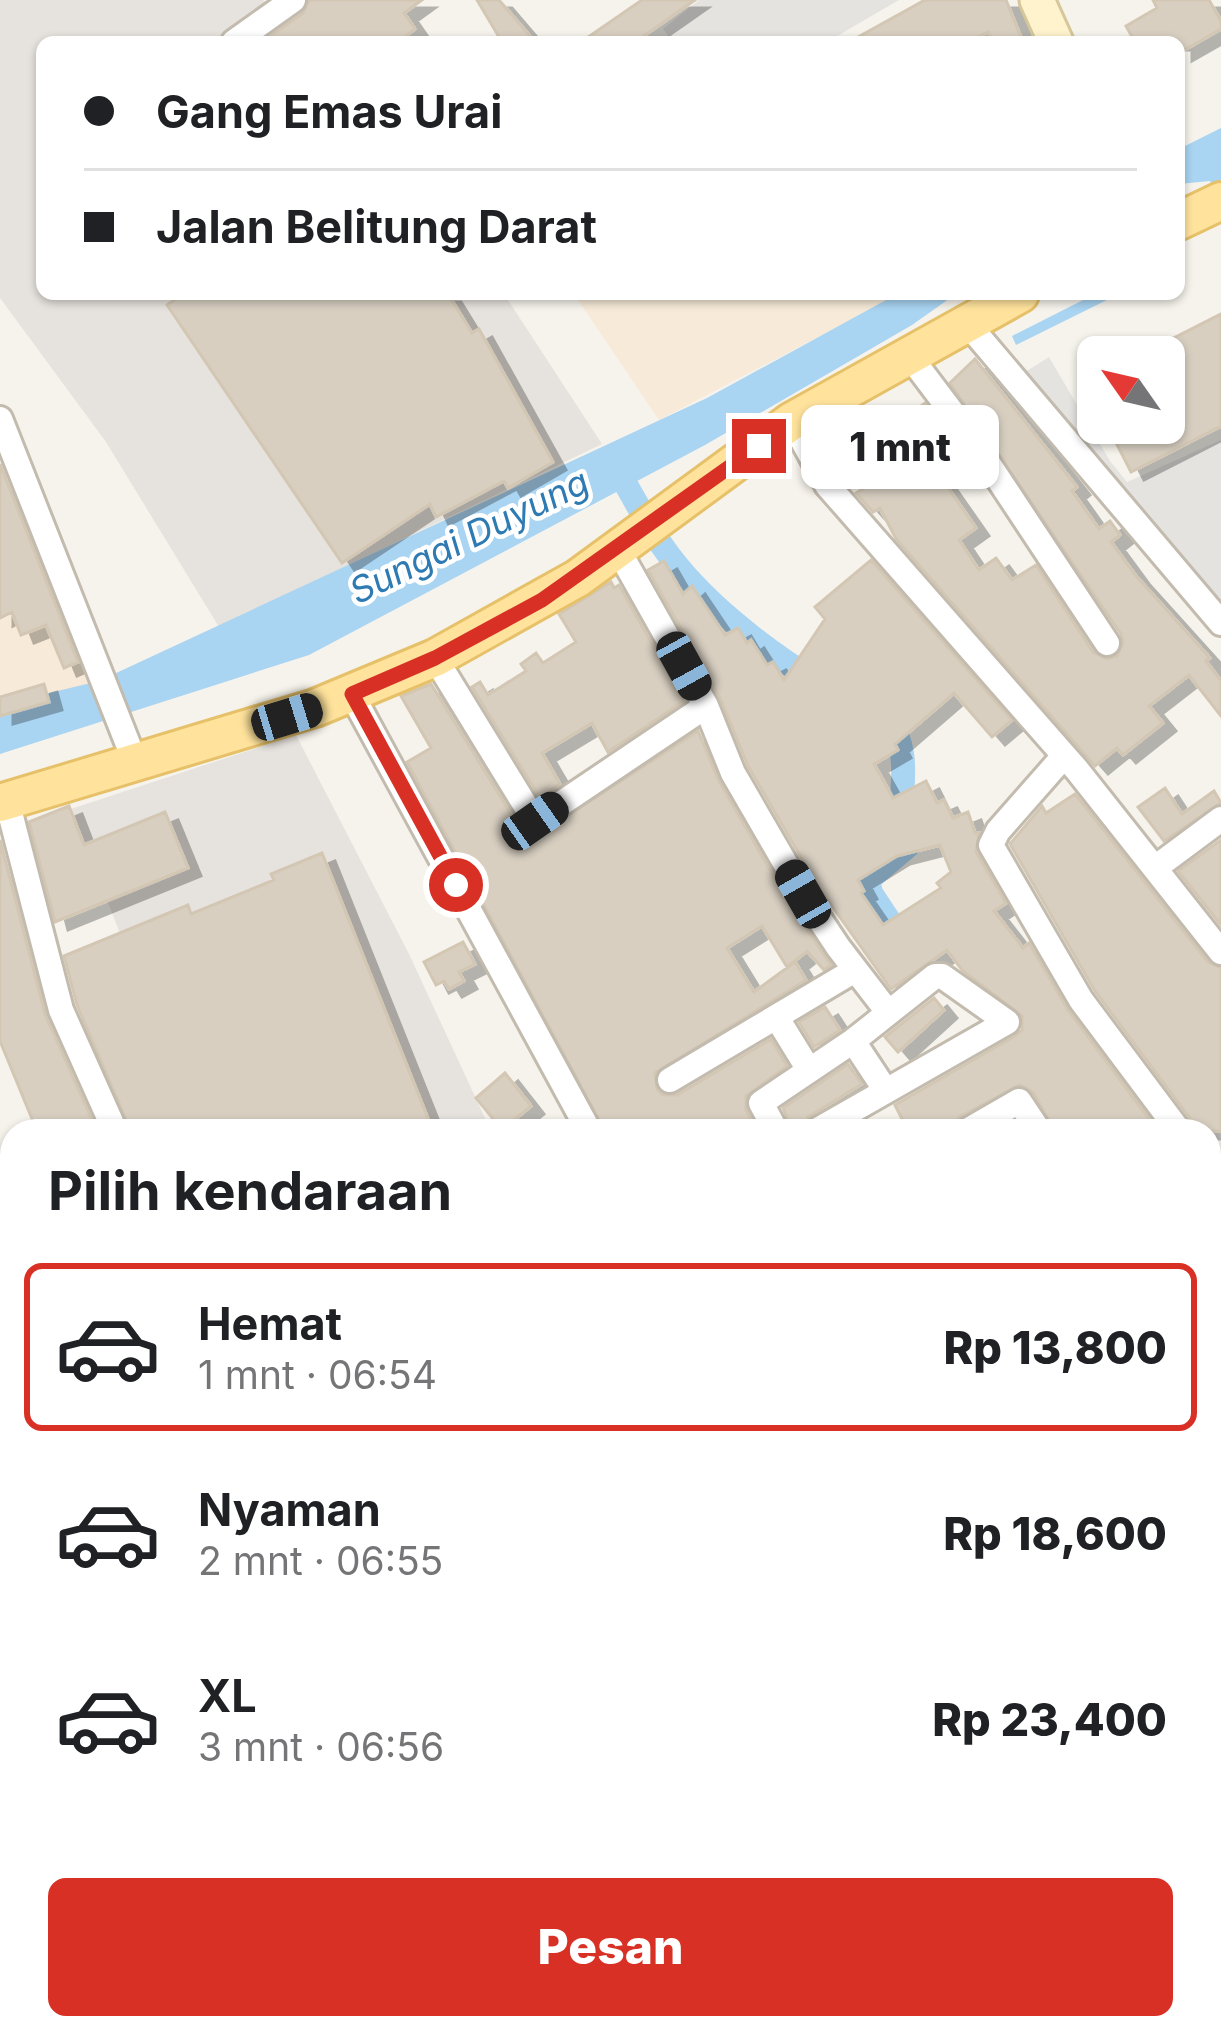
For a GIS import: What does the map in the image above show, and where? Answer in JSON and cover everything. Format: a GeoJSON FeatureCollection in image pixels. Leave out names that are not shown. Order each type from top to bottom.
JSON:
{"type":"FeatureCollection","features":[{"type":"Feature","properties":{"kind":"main road"},"geometry":{"type":"LineString","coordinates":[[3,802],[352,694],[435,658],[542,600],[792,421],[1009,300]]}},
{"type":"Feature","properties":{"kind":"street"},"geometry":{"type":"LineString","coordinates":[[242,36],[293,0]]}},
{"type":"Feature","properties":{"kind":"street"},"geometry":{"type":"LineString","coordinates":[[1037,0],[1053,36]]}},
{"type":"Feature","properties":{"kind":"street"},"geometry":{"type":"LineString","coordinates":[[967,322],[1221,623]]}},
{"type":"Feature","properties":{"kind":"street"},"geometry":{"type":"LineString","coordinates":[[908,354],[970,436],[1107,643]]}},
{"type":"Feature","properties":{"kind":"street"},"geometry":{"type":"LineString","coordinates":[[0,419],[135,762]]}},
{"type":"Feature","properties":{"kind":"street"},"geometry":{"type":"LineString","coordinates":[[792,421],[827,485],[1064,757],[1221,952]]}},
{"type":"Feature","properties":{"kind":"street"},"geometry":{"type":"LineString","coordinates":[[637,534],[733,773],[803,894],[888,1012]]}},
{"type":"Feature","properties":{"kind":"street"},"geometry":{"type":"LineString","coordinates":[[435,658],[535,821],[706,706]]}},
{"type":"Feature","properties":{"kind":"street"},"geometry":{"type":"LineString","coordinates":[[352,694],[582,1119]]}},
{"type":"Feature","properties":{"kind":"street"},"geometry":{"type":"LineString","coordinates":[[1064,757],[991,845],[1081,1000],[1161,1119]]}},
{"type":"Feature","properties":{"kind":"street"},"geometry":{"type":"LineString","coordinates":[[3,802],[61,1010],[110,1119]]}},
{"type":"Feature","properties":{"kind":"street"},"geometry":{"type":"LineString","coordinates":[[1155,868],[1221,819]]}},
{"type":"Feature","properties":{"kind":"street"},"geometry":{"type":"LineString","coordinates":[[670,1080],[855,970]]}},
{"type":"Feature","properties":{"kind":"street"},"geometry":{"type":"LineString","coordinates":[[769,1119],[760,1104],[938,975],[1007,1022],[837,1119]]}},
{"type":"Feature","properties":{"kind":"street"},"geometry":{"type":"LineString","coordinates":[[777,1018],[809,1070]]}},
{"type":"Feature","properties":{"kind":"street"},"geometry":{"type":"LineString","coordinates":[[853,1041],[886,1091]]}},
{"type":"Feature","properties":{"kind":"street"},"geometry":{"type":"LineString","coordinates":[[988,1119],[1019,1101],[1031,1119]]}},
{"type":"Feature","properties":{"kind":"shaded area"},"geometry":{"type":"Polygon","coordinates":[[[0,0],[263,0],[292,18],[308,36],[36,36],[36,300],[508,300],[602,444],[219,627],[106,442],[0,298],[0,0]]]}},
{"type":"Feature","properties":{"kind":"shaded area"},"geometry":{"type":"Polygon","coordinates":[[[699,0],[899,0],[837,36],[667,36],[663,29],[699,0]]]}},
{"type":"Feature","properties":{"kind":"shaded area"},"geometry":{"type":"Polygon","coordinates":[[[578,300],[889,300],[659,420],[578,300]]]}},
{"type":"Feature","properties":{"kind":"shaded area"},"geometry":{"type":"Polygon","coordinates":[[[1049,357],[1077,405],[1077,434],[1025,372],[1049,357]]]}},
{"type":"Feature","properties":{"kind":"shaded area"},"geometry":{"type":"Polygon","coordinates":[[[1221,440],[1221,607],[1085,444],[1100,444],[1127,482],[1221,440]]]}},
{"type":"Feature","properties":{"kind":"shaded area"},"geometry":{"type":"Polygon","coordinates":[[[0,464],[97,689],[0,716],[0,464]]]}},
{"type":"Feature","properties":{"kind":"shaded area"},"geometry":{"type":"Polygon","coordinates":[[[296,735],[409,954],[485,1119],[193,1119],[71,809],[296,735]]]}},
{"type":"Feature","properties":{"kind":"water"},"geometry":{"type":"Polygon","coordinates":[[[1221,128],[1221,203],[1210,181],[1185,183],[1185,146],[1221,128]]]}},
{"type":"Feature","properties":{"kind":"water","name":"Sungai Duyung"},"geometry":{"type":"Polygon","coordinates":[[[886,300],[947,300],[705,445],[309,655],[0,754],[0,705],[99,681],[707,398],[886,300]]]}},
{"type":"Feature","properties":{"kind":"water"},"geometry":{"type":"Polygon","coordinates":[[[1083,300],[1107,300],[1016,345],[1012,336],[1083,300]]]}},
{"type":"Feature","properties":{"kind":"building"},"geometry":{"type":"Polygon","coordinates":[[[309,0],[422,0],[404,13],[415,29],[406,36],[270,36],[303,13],[309,0]]]}},
{"type":"Feature","properties":{"kind":"building"},"geometry":{"type":"Polygon","coordinates":[[[477,0],[499,0],[530,36],[498,36],[477,0]]]}},
{"type":"Feature","properties":{"kind":"building"},"geometry":{"type":"Polygon","coordinates":[[[642,0],[695,0],[644,36],[590,36],[642,0]]]}},
{"type":"Feature","properties":{"kind":"building"},"geometry":{"type":"Polygon","coordinates":[[[925,0],[1006,0],[1021,36],[990,36],[988,32],[980,36],[860,36],[925,0]]]}},
{"type":"Feature","properties":{"kind":"building"},"geometry":{"type":"Polygon","coordinates":[[[1153,0],[1209,0],[1221,29],[1185,50],[1185,36],[1132,36],[1126,26],[1157,8],[1153,0]]]}},
{"type":"Feature","properties":{"kind":"building"},"geometry":{"type":"Polygon","coordinates":[[[174,300],[452,300],[472,333],[479,329],[553,462],[508,488],[504,481],[436,517],[430,504],[342,563],[167,305],[174,300]]]}},
{"type":"Feature","properties":{"kind":"building"},"geometry":{"type":"Polygon","coordinates":[[[1221,314],[1221,426],[1131,472],[1117,444],[1185,444],[1185,336],[1178,336],[1221,314]]]}},
{"type":"Feature","properties":{"kind":"building"},"geometry":{"type":"Polygon","coordinates":[[[975,359],[1077,487],[1072,491],[1099,529],[1110,521],[1120,535],[1111,542],[1210,658],[1206,661],[1221,681],[1221,716],[1189,675],[1149,706],[1163,723],[1123,755],[1117,748],[1095,766],[896,539],[880,508],[873,512],[856,493],[923,452],[976,528],[959,540],[979,570],[996,558],[1012,580],[1036,565],[1093,652],[1107,659],[1117,656],[1121,634],[950,383],[975,359]]]}},
{"type":"Feature","properties":{"kind":"building"},"geometry":{"type":"Polygon","coordinates":[[[925,403],[939,422],[913,440],[900,421],[925,403]]]}},
{"type":"Feature","properties":{"kind":"building"},"geometry":{"type":"Polygon","coordinates":[[[0,464],[78,662],[64,668],[46,625],[21,635],[12,612],[0,618],[0,464]]]}},
{"type":"Feature","properties":{"kind":"building"},"geometry":{"type":"Polygon","coordinates":[[[871,560],[1012,720],[992,737],[954,693],[895,744],[898,750],[874,764],[893,798],[926,781],[937,803],[944,800],[953,818],[968,812],[979,833],[976,852],[1006,903],[994,911],[1023,948],[1029,943],[1068,1010],[1149,1119],[1048,1119],[1033,1092],[1020,1085],[958,1119],[902,1119],[895,1105],[1015,1036],[1022,1030],[1022,1016],[962,970],[947,950],[891,989],[817,885],[748,766],[720,698],[648,570],[664,561],[683,594],[692,586],[725,635],[738,628],[767,665],[773,662],[784,680],[825,619],[815,607],[871,560]],[[940,845],[897,856],[858,880],[861,893],[883,925],[941,888],[937,883],[951,872],[940,845]]]}},
{"type":"Feature","properties":{"kind":"building"},"geometry":{"type":"Polygon","coordinates":[[[611,582],[614,588],[619,585],[684,701],[608,752],[592,723],[542,753],[560,784],[540,798],[472,687],[480,682],[488,695],[526,671],[521,664],[536,653],[543,663],[576,642],[559,614],[611,582]]]}},
{"type":"Feature","properties":{"kind":"building"},"geometry":{"type":"Polygon","coordinates":[[[44,684],[49,702],[0,716],[0,697],[44,684]]]}},
{"type":"Feature","properties":{"kind":"building"},"geometry":{"type":"Polygon","coordinates":[[[431,684],[521,830],[535,837],[698,731],[719,781],[789,903],[831,965],[824,970],[807,951],[787,967],[762,926],[727,948],[754,992],[795,962],[806,980],[655,1073],[663,1095],[677,1095],[771,1039],[787,1066],[746,1096],[751,1119],[599,1119],[407,762],[431,748],[401,696],[431,684]]]}},
{"type":"Feature","properties":{"kind":"building"},"geometry":{"type":"Polygon","coordinates":[[[1165,788],[1182,814],[1214,791],[1221,803],[1164,841],[1138,807],[1165,788]]]}},
{"type":"Feature","properties":{"kind":"building"},"geometry":{"type":"Polygon","coordinates":[[[1075,794],[1208,962],[1221,968],[1221,1119],[1191,1119],[1095,991],[1010,844],[1042,806],[1046,813],[1075,794]]]}},
{"type":"Feature","properties":{"kind":"building"},"geometry":{"type":"Polygon","coordinates":[[[69,806],[84,845],[165,812],[188,868],[55,922],[29,822],[69,806]]]}},
{"type":"Feature","properties":{"kind":"building"},"geometry":{"type":"Polygon","coordinates":[[[0,840],[45,1014],[92,1119],[32,1119],[0,1041],[0,840]]]}},
{"type":"Feature","properties":{"kind":"building"},"geometry":{"type":"Polygon","coordinates":[[[1221,840],[1221,925],[1178,871],[1221,840]]]}},
{"type":"Feature","properties":{"kind":"building"},"geometry":{"type":"Polygon","coordinates":[[[322,853],[428,1119],[126,1119],[77,1005],[64,956],[188,905],[191,914],[274,880],[271,874],[322,853]]]}},
{"type":"Feature","properties":{"kind":"building"},"geometry":{"type":"Polygon","coordinates":[[[463,942],[475,964],[459,972],[464,981],[449,989],[444,981],[436,985],[424,962],[463,942]]]}},
{"type":"Feature","properties":{"kind":"building"},"geometry":{"type":"Polygon","coordinates":[[[934,998],[944,1010],[898,1052],[885,1037],[934,998]]]}},
{"type":"Feature","properties":{"kind":"building"},"geometry":{"type":"Polygon","coordinates":[[[825,1007],[840,1030],[814,1047],[799,1022],[825,1007]]]}},
{"type":"Feature","properties":{"kind":"building"},"geometry":{"type":"Polygon","coordinates":[[[848,1064],[862,1084],[807,1119],[787,1119],[783,1108],[848,1064]]]}},
{"type":"Feature","properties":{"kind":"building"},"geometry":{"type":"Polygon","coordinates":[[[505,1073],[531,1106],[515,1119],[493,1119],[476,1098],[505,1073]]]}},
{"type":"Feature","properties":{"kind":"waterway"},"geometry":{"type":"LineString","coordinates":[[615,466],[663,547],[695,586],[755,640],[819,683]]}},
{"type":"Feature","properties":{"kind":"waterway"},"geometry":{"type":"LineString","coordinates":[[887,716],[902,751],[902,815],[909,845],[868,880],[871,893],[906,946]]}},
{"type":"Feature","properties":{"kind":"route"},"geometry":{"type":"LineString","coordinates":[[456,885],[352,694],[435,658],[542,600],[759,446]]}}]}
